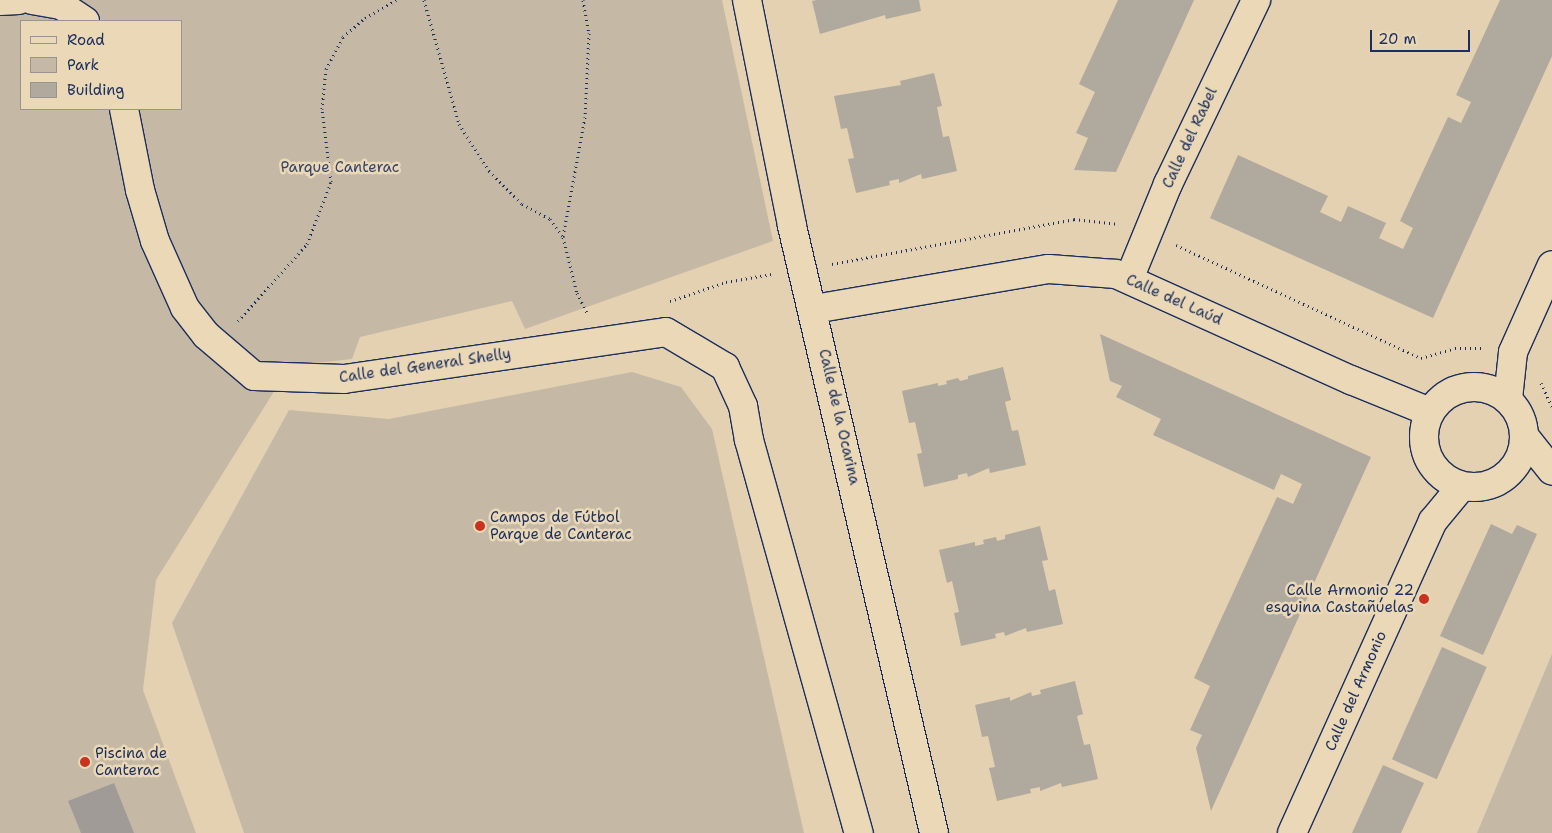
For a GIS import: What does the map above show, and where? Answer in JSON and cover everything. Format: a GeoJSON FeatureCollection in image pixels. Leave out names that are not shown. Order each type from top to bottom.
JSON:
{"type":"FeatureCollection","features":[{"type":"Feature","properties":{"kind":"street"},"geometry":{"type":"LineString","coordinates":[[0,1],[19,0]]}},
{"type":"Feature","properties":{"kind":"street"},"geometry":{"type":"LineString","coordinates":[[32,0],[61,5],[84,20]]}},
{"type":"Feature","properties":{"kind":"street","name":"Calle de la Ocarina"},"geometry":{"type":"LineString","coordinates":[[747,0],[792,226],[814,309],[934,833]]}},
{"type":"Feature","properties":{"kind":"street","name":"Calle del Rabel"},"geometry":{"type":"LineString","coordinates":[[1129,279],[1168,184],[1256,0]]}},
{"type":"Feature","properties":{"kind":"street","name":"Calle del General Shelly"},"geometry":{"type":"LineString","coordinates":[[124,110],[140,190],[156,241],[185,308],[216,344],[254,376],[344,380],[666,332],[724,367],[743,406],[749,440],[859,833]]}},
{"type":"Feature","properties":{"kind":"street"},"geometry":{"type":"LineString","coordinates":[[1508,399],[1513,352],[1552,265]]}},
{"type":"Feature","properties":{"kind":"street","name":"Calle del Laúd"},"geometry":{"type":"LineString","coordinates":[[814,309],[1049,269],[1116,274],[1351,380],[1430,412]]}},
{"type":"Feature","properties":{"kind":"street"},"geometry":{"type":"LineString","coordinates":[[1478,386],[1513,352]]}},
{"type":"Feature","properties":{"kind":"street"},"geometry":{"type":"LineString","coordinates":[[1525,437],[1520,458],[1509,473],[1485,486],[1462,486],[1436,470],[1428,458],[1424,443],[1424,427],[1430,412],[1451,392],[1478,386],[1495,390],[1508,399],[1519,413],[1525,437],[1552,471]]}},
{"type":"Feature","properties":{"kind":"street","name":"Calle del Armonio"},"geometry":{"type":"LineString","coordinates":[[1433,521],[1436,470]]}},
{"type":"Feature","properties":{"kind":"street"},"geometry":{"type":"LineString","coordinates":[[1509,473],[1552,476]]}},
{"type":"Feature","properties":{"kind":"street","name":"Calle del Armonio"},"geometry":{"type":"LineString","coordinates":[[1292,833],[1433,521],[1462,486]]}},
{"type":"Feature","properties":{"kind":"path"},"geometry":{"type":"LineString","coordinates":[[216,344],[307,244],[331,182],[322,108],[326,69],[343,37],[365,18],[396,0]]}},
{"type":"Feature","properties":{"kind":"path"},"geometry":{"type":"LineString","coordinates":[[424,0],[459,124],[489,171],[522,204],[550,219],[563,236],[577,292],[589,317],[609,340]]}},
{"type":"Feature","properties":{"kind":"path"},"geometry":{"type":"LineString","coordinates":[[563,236],[586,117],[588,33],[583,0]]}},
{"type":"Feature","properties":{"kind":"green space","name":"Parque Canterac"},"geometry":{"type":"Polygon","coordinates":[[[0,0],[722,0],[773,241],[525,329],[512,301],[360,337],[352,359],[290,366],[156,580],[143,690],[196,833],[0,833],[0,0]]]}},
{"type":"Feature","properties":{"kind":"green space","name":"Campos de Fútbol Parque de Canterac"},"geometry":{"type":"Polygon","coordinates":[[[632,372],[681,387],[712,429],[804,833],[244,833],[172,623],[289,410],[389,419],[632,372]]]}},
{"type":"Feature","properties":{"kind":"green space"},"geometry":{"type":"Polygon","coordinates":[[[1552,654],[1552,833],[1477,833],[1552,654]]]}},
{"type":"Feature","properties":{"kind":"shaded area"},"geometry":{"type":"Polygon","coordinates":[[[114,783],[134,833],[81,833],[68,801],[114,783]]]}},
{"type":"Feature","properties":{"kind":"building"},"geometry":{"type":"Polygon","coordinates":[[[919,0],[921,11],[886,19],[885,15],[820,34],[812,1],[919,0]]]}},
{"type":"Feature","properties":{"kind":"building"},"geometry":{"type":"Polygon","coordinates":[[[1118,0],[1194,0],[1116,172],[1074,170],[1088,138],[1076,133],[1095,92],[1079,84],[1118,0]]]}},
{"type":"Feature","properties":{"kind":"building"},"geometry":{"type":"Polygon","coordinates":[[[1500,0],[1552,0],[1552,56],[1433,318],[1210,218],[1238,155],[1328,196],[1320,212],[1341,222],[1348,206],[1386,223],[1379,238],[1403,249],[1413,228],[1400,221],[1448,117],[1461,123],[1471,102],[1456,95],[1500,0]]]}},
{"type":"Feature","properties":{"kind":"building"},"geometry":{"type":"Polygon","coordinates":[[[934,73],[942,106],[937,107],[943,137],[949,136],[957,171],[922,179],[921,174],[899,183],[899,179],[889,181],[890,185],[856,193],[848,159],[854,158],[847,128],[841,129],[834,96],[901,85],[900,81],[934,73]]]}},
{"type":"Feature","properties":{"kind":"building"},"geometry":{"type":"Polygon","coordinates":[[[1100,334],[1371,457],[1211,811],[1196,748],[1202,735],[1190,730],[1210,686],[1194,678],[1277,497],[1293,504],[1302,484],[1281,474],[1274,490],[1153,435],[1161,419],[1116,397],[1122,386],[1110,381],[1100,334]]]}},
{"type":"Feature","properties":{"kind":"building"},"geometry":{"type":"Polygon","coordinates":[[[1003,367],[1011,400],[1005,402],[1012,431],[1018,430],[1026,465],[990,473],[989,468],[968,477],[967,473],[958,475],[958,479],[924,487],[917,454],[922,453],[915,422],[909,423],[902,391],[938,383],[938,386],[947,384],[946,381],[958,378],[960,381],[968,379],[968,376],[1003,367]]]}},
{"type":"Feature","properties":{"kind":"building"},"geometry":{"type":"Polygon","coordinates":[[[1491,524],[1512,534],[1517,525],[1537,534],[1483,655],[1440,636],[1491,524]]]}},
{"type":"Feature","properties":{"kind":"building"},"geometry":{"type":"Polygon","coordinates":[[[1040,526],[1048,560],[1042,561],[1049,591],[1055,589],[1063,624],[1027,632],[1026,628],[1005,636],[1004,632],[995,634],[996,638],[961,646],[954,613],[959,612],[952,581],[947,583],[939,550],[975,542],[975,546],[984,544],[983,540],[996,537],[997,541],[1005,539],[1005,535],[1040,526]]]}},
{"type":"Feature","properties":{"kind":"building"},"geometry":{"type":"Polygon","coordinates":[[[1442,647],[1487,667],[1437,779],[1392,759],[1442,647]]]}},
{"type":"Feature","properties":{"kind":"building"},"geometry":{"type":"Polygon","coordinates":[[[1075,681],[1083,714],[1077,716],[1084,745],[1090,744],[1098,779],[1062,787],[1061,783],[1040,791],[1040,787],[1030,789],[1031,793],[997,801],[989,768],[995,767],[988,736],[982,737],[975,705],[1010,697],[1010,701],[1031,692],[1032,696],[1041,694],[1040,690],[1075,681]]]}},
{"type":"Feature","properties":{"kind":"building"},"geometry":{"type":"Polygon","coordinates":[[[1383,765],[1424,783],[1401,833],[1352,833],[1383,765]]]}},
{"type":"Feature","properties":{"kind":"place","name":"Campos de Fútbol Parque de Canterac"},"geometry":{"type":"Point","coordinates":[480,526]}},
{"type":"Feature","properties":{"kind":"place","name":"Calle Armonio 22 esquina Castañuelas"},"geometry":{"type":"Point","coordinates":[1424,599]}},
{"type":"Feature","properties":{"kind":"place","name":"Piscina de Canterac"},"geometry":{"type":"Point","coordinates":[85,762]}}]}
